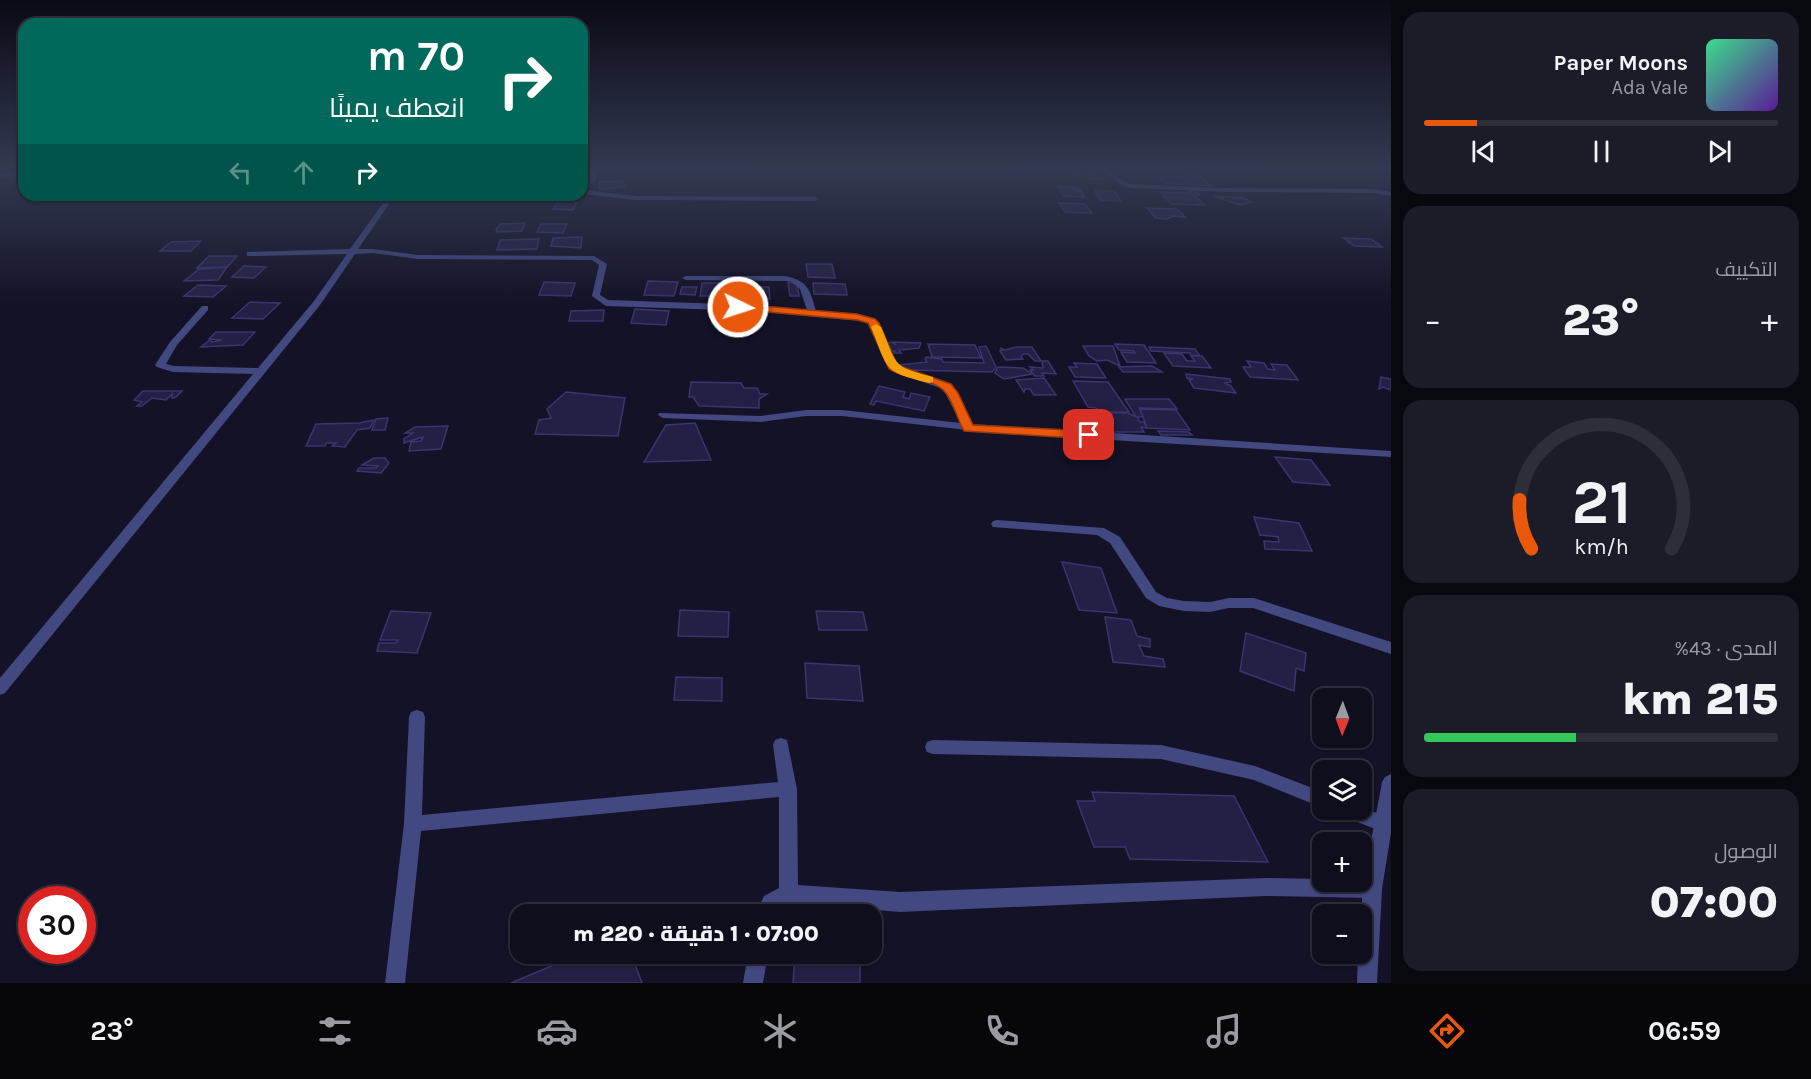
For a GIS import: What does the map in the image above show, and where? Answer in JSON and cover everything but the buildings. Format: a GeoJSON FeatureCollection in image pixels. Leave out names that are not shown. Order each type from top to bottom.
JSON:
{"type":"FeatureCollection","features":[{"type":"Feature","properties":{"kind":"street"},"geometry":{"type":"LineString","coordinates":[[0,689],[317,303],[377,215]]}},
{"type":"Feature","properties":{"kind":"street"},"geometry":{"type":"LineString","coordinates":[[250,254],[354,251],[418,257],[594,258],[603,264],[596,296],[606,303],[722,306],[857,317],[871,321],[876,326],[892,367],[947,387],[969,428]]}},
{"type":"Feature","properties":{"kind":"street"},"geometry":{"type":"LineString","coordinates":[[686,278],[791,279],[802,283],[812,313]]}},
{"type":"Feature","properties":{"kind":"street"},"geometry":{"type":"LineString","coordinates":[[205,308],[173,344],[160,365],[173,369],[262,371]]}},
{"type":"Feature","properties":{"kind":"street"},"geometry":{"type":"LineString","coordinates":[[663,415],[761,419],[806,412],[842,413],[969,428],[1391,454]]}},
{"type":"Feature","properties":{"kind":"street"},"geometry":{"type":"LineString","coordinates":[[997,524],[1100,531],[1114,540],[1151,595],[1164,602],[1184,606],[1210,607],[1229,603],[1254,603],[1391,648]]}},
{"type":"Feature","properties":{"kind":"street"},"geometry":{"type":"LineString","coordinates":[[395,983],[413,824],[417,717]]}},
{"type":"Feature","properties":{"kind":"street"},"geometry":{"type":"LineString","coordinates":[[781,745],[788,789],[789,894]]}},
{"type":"Feature","properties":{"kind":"street"},"geometry":{"type":"LineString","coordinates":[[933,747],[1161,752],[1255,773],[1312,796]]}},
{"type":"Feature","properties":{"kind":"street"},"geometry":{"type":"LineString","coordinates":[[1372,889],[1391,782]]}},
{"type":"Feature","properties":{"kind":"street"},"geometry":{"type":"LineString","coordinates":[[413,824],[788,789]]}},
{"type":"Feature","properties":{"kind":"street"},"geometry":{"type":"LineString","coordinates":[[1372,820],[1383,824]]}},
{"type":"Feature","properties":{"kind":"street"},"geometry":{"type":"LineString","coordinates":[[771,904],[775,898],[789,894],[900,902],[1266,887],[1312,888]]}},
{"type":"Feature","properties":{"kind":"street"},"geometry":{"type":"LineString","coordinates":[[1367,983],[1372,892]]}},
{"type":"Feature","properties":{"kind":"street"},"geometry":{"type":"LineString","coordinates":[[753,983],[756,964]]}},
{"type":"Feature","properties":{"kind":"slow traffic"},"geometry":{"type":"LineString","coordinates":[[876,327],[892,367],[929,379]]}},
{"type":"Feature","properties":{"kind":"route"},"geometry":{"type":"LineString","coordinates":[[738,307],[857,317],[871,321],[876,326],[892,367],[947,387],[969,428],[1089,435]]}}]}
